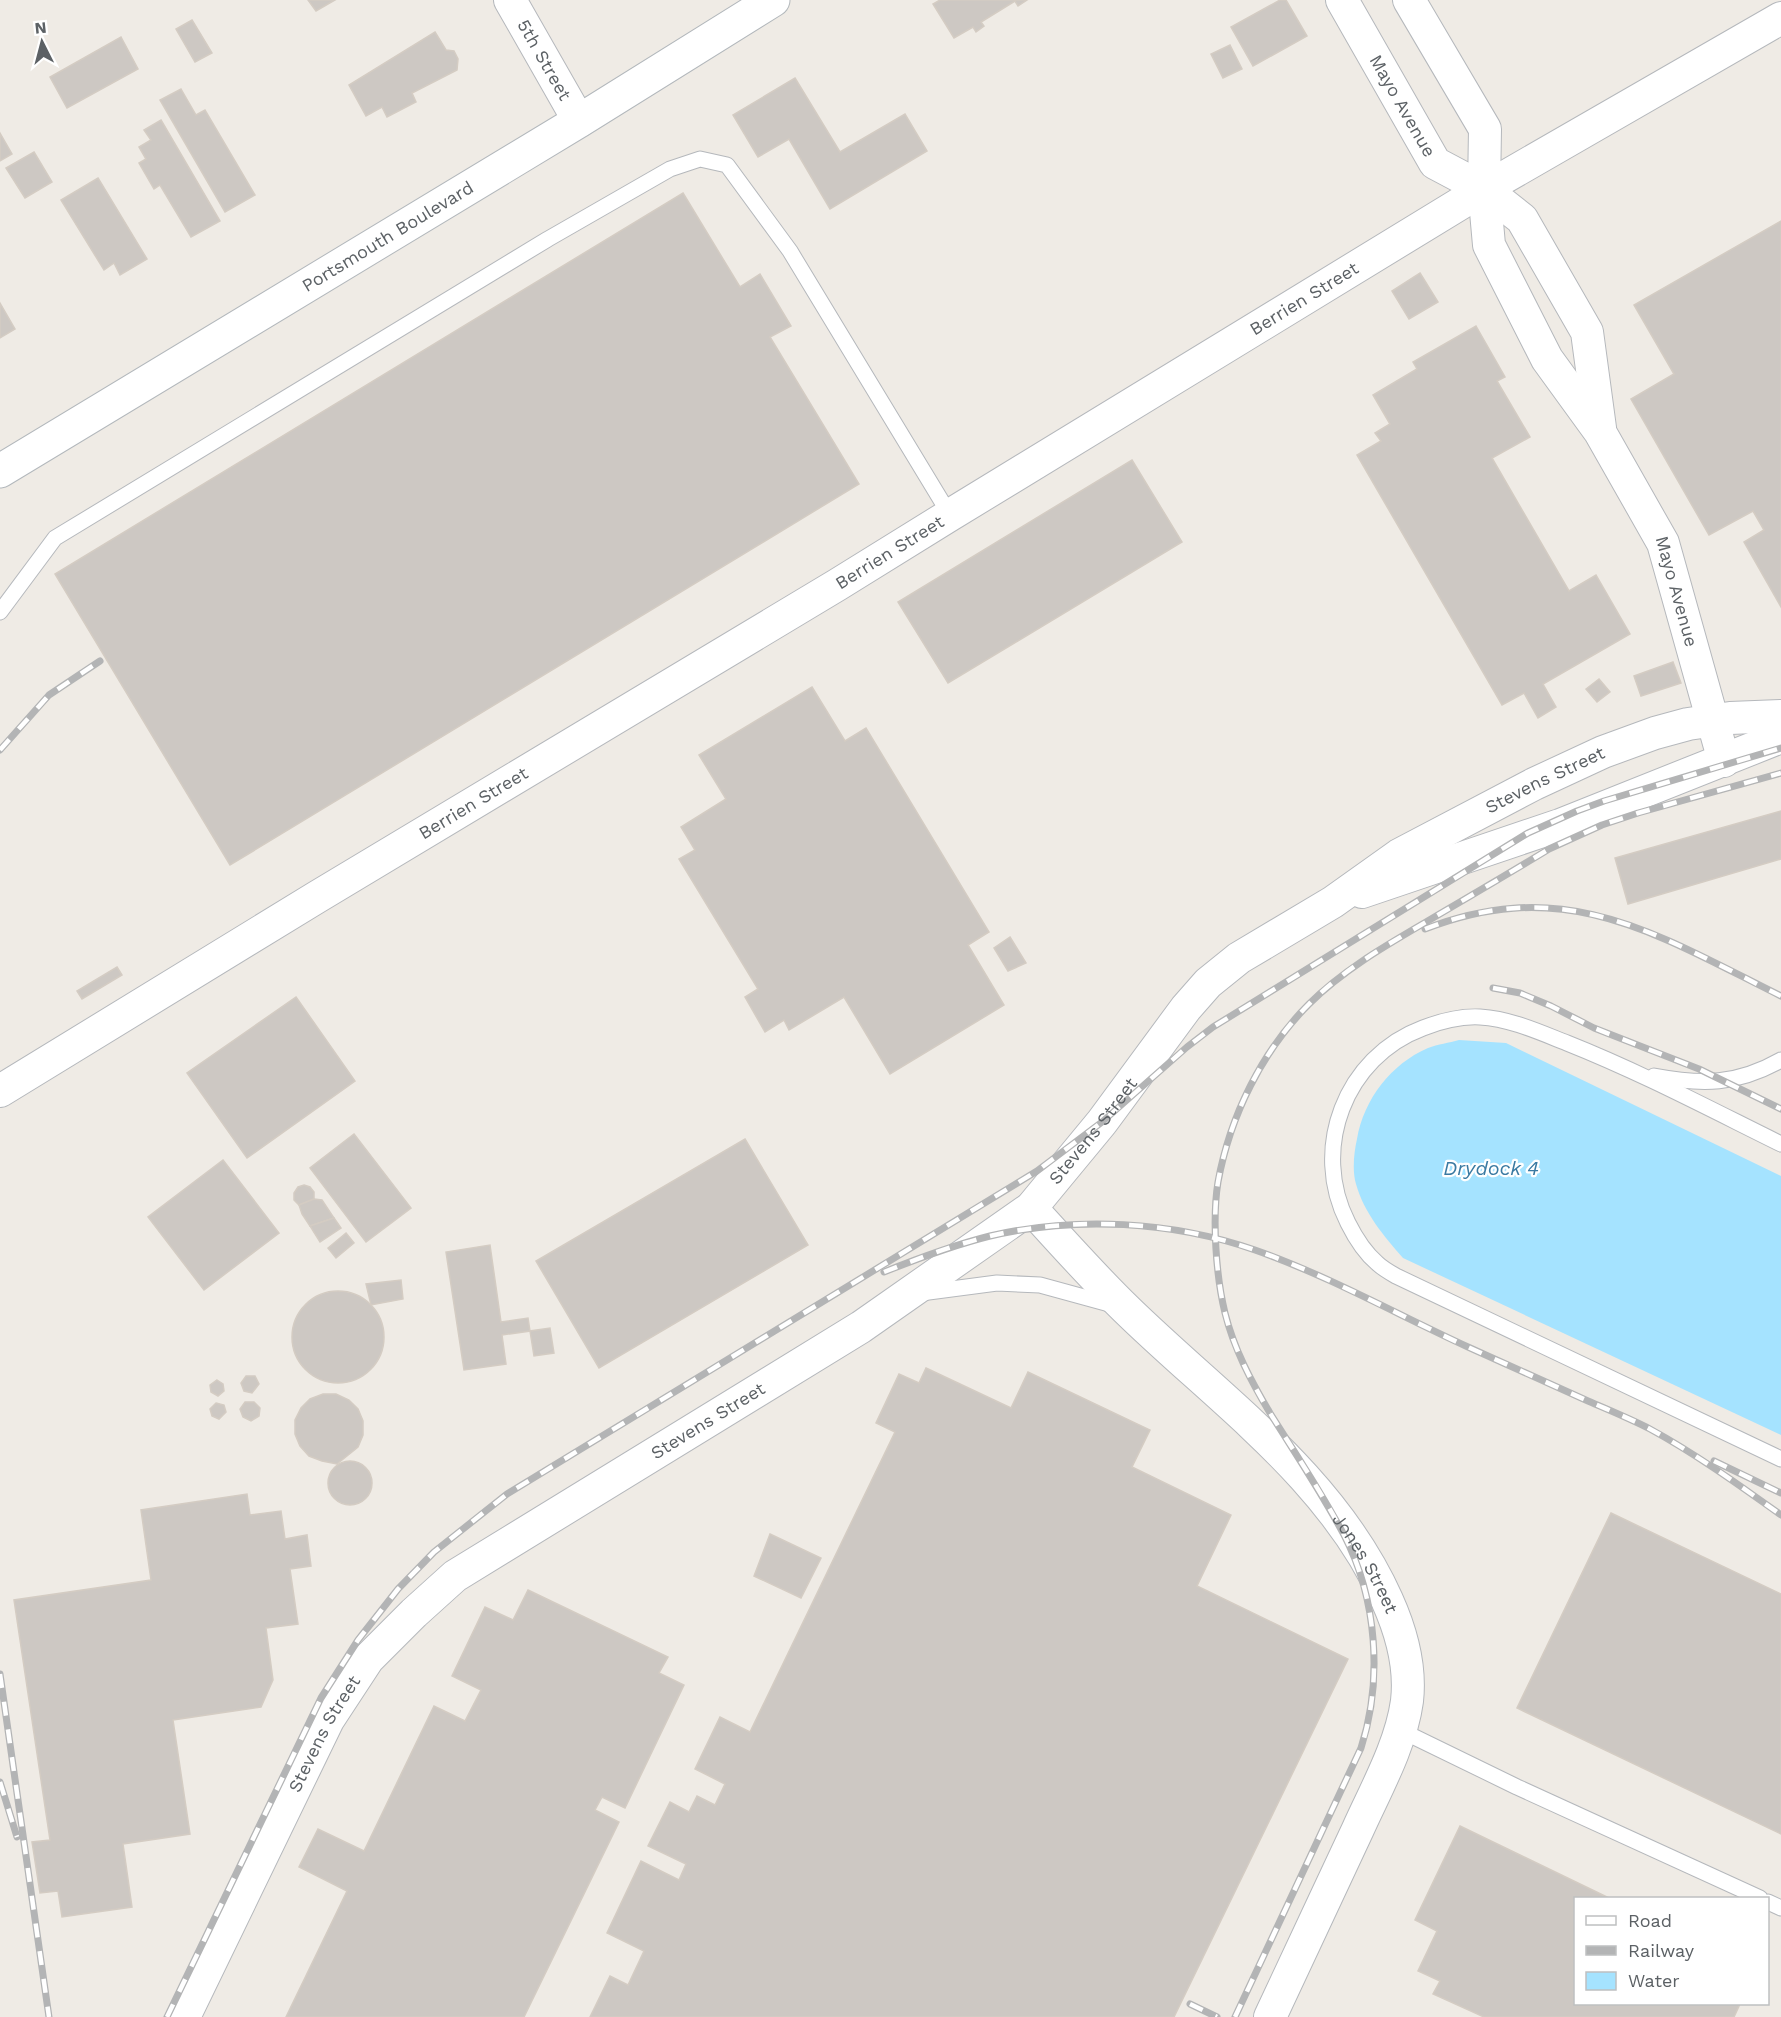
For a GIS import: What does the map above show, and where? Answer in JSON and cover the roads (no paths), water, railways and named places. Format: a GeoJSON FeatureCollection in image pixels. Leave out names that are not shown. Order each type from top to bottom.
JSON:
{"type":"FeatureCollection","features":[{"type":"Feature","properties":{"kind":"main road","name":"Portsmouth Boulevard"},"geometry":{"type":"LineString","coordinates":[[0,471],[579,121],[773,0]]}},
{"type":"Feature","properties":{"kind":"street","name":"5th Street"},"geometry":{"type":"LineString","coordinates":[[510,0],[579,121]]}},
{"type":"Feature","properties":{"kind":"street","name":"Mayo Avenue"},"geometry":{"type":"LineString","coordinates":[[1342,0],[1435,163],[1484,189],[1522,219],[1587,332],[1600,432]]}},
{"type":"Feature","properties":{"kind":"street","name":"Mayo Avenue"},"geometry":{"type":"LineString","coordinates":[[1409,0],[1485,129],[1484,189],[1489,245],[1547,359],[1600,432],[1663,543],[1724,760]]}},
{"type":"Feature","properties":{"kind":"street","name":"Berrien Street"},"geometry":{"type":"LineString","coordinates":[[0,1090],[438,823],[837,585],[1484,189],[1781,18]]}},
{"type":"Feature","properties":{"kind":"street","name":"Stevens Street"},"geometry":{"type":"LineString","coordinates":[[184,2017],[328,1720],[368,1659],[455,1576],[861,1327],[1031,1208],[1068,1165],[1186,1008],[1208,983],[1239,958],[1333,902],[1399,855],[1534,784],[1603,752],[1688,724],[1781,716]]}},
{"type":"Feature","properties":{"kind":"street","name":"Stevens Street"},"geometry":{"type":"LineString","coordinates":[[1333,902],[1560,825],[1781,737]]}},
{"type":"Feature","properties":{"kind":"street","name":"Jones Street"},"geometry":{"type":"LineString","coordinates":[[1031,1208],[1125,1308],[1241,1413],[1287,1458],[1326,1503],[1359,1548],[1382,1588],[1401,1637],[1408,1682],[1407,1702],[1400,1730],[1382,1777],[1270,2017]]}},
{"type":"Feature","properties":{"kind":"lane"},"geometry":{"type":"LineString","coordinates":[[0,612],[55,538],[548,239],[670,169],[700,159],[727,165],[790,251],[950,515]]}},
{"type":"Feature","properties":{"kind":"lane"},"geometry":{"type":"LineString","coordinates":[[1781,1144],[1619,1065],[1525,1026],[1500,1019],[1480,1017],[1438,1022],[1392,1042],[1367,1066],[1341,1108],[1333,1141],[1332,1158],[1332,1176],[1344,1215],[1364,1249],[1377,1263],[1396,1276],[1781,1459]]}},
{"type":"Feature","properties":{"kind":"lane"},"geometry":{"type":"LineString","coordinates":[[1619,1065],[1648,1075],[1705,1082],[1734,1080],[1754,1074],[1781,1060]]}},
{"type":"Feature","properties":{"kind":"lane"},"geometry":{"type":"LineString","coordinates":[[909,1294],[997,1283],[1040,1285],[1125,1308]]}},
{"type":"Feature","properties":{"kind":"lane"},"geometry":{"type":"LineString","coordinates":[[1400,1730],[1756,1897]]}},
{"type":"Feature","properties":{"kind":"water","name":"Drydock 4"},"geometry":{"type":"Polygon","coordinates":[[[1459,1040],[1506,1043],[1781,1176],[1781,1435],[1403,1258],[1375,1224],[1364,1205],[1354,1173],[1356,1144],[1366,1110],[1381,1085],[1402,1063],[1428,1048],[1459,1040]]]}},
{"type":"Feature","properties":{"kind":"railway"},"geometry":{"type":"LineString","coordinates":[[0,750],[49,695],[100,661]]}},
{"type":"Feature","properties":{"kind":"railway"},"geometry":{"type":"LineString","coordinates":[[167,2017],[321,1698],[358,1640],[398,1589],[434,1552],[507,1494],[1037,1171],[1102,1122],[1213,1027],[1528,833],[1604,801],[1781,748]]}},
{"type":"Feature","properties":{"kind":"railway"},"geometry":{"type":"LineString","coordinates":[[1235,2017],[1361,1748],[1368,1722],[1374,1668],[1370,1613],[1355,1560],[1327,1504],[1250,1377],[1238,1352],[1225,1313],[1216,1248],[1216,1197],[1223,1157],[1250,1086],[1292,1022],[1336,980],[1380,950],[1549,849],[1602,825],[1638,813],[1781,773]]}},
{"type":"Feature","properties":{"kind":"railway"},"geometry":{"type":"LineString","coordinates":[[1425,929],[1476,914],[1523,908],[1567,910],[1610,919],[1651,933],[1781,996]]}},
{"type":"Feature","properties":{"kind":"railway"},"geometry":{"type":"LineString","coordinates":[[1493,988],[1520,993],[1551,1006],[1594,1028],[1699,1069],[1781,1109]]}},
{"type":"Feature","properties":{"kind":"railway"},"geometry":{"type":"LineString","coordinates":[[884,1272],[937,1252],[990,1236],[1056,1226],[1124,1225],[1191,1233],[1223,1240],[1283,1260],[1468,1347],[1643,1425],[1701,1459],[1781,1515]]}},
{"type":"Feature","properties":{"kind":"railway"},"geometry":{"type":"LineString","coordinates":[[1714,1461],[1781,1493]]}},
{"type":"Feature","properties":{"kind":"railway"},"geometry":{"type":"LineString","coordinates":[[0,1674],[49,2017]]}},
{"type":"Feature","properties":{"kind":"railway"},"geometry":{"type":"LineString","coordinates":[[0,1782],[17,1837]]}},
{"type":"Feature","properties":{"kind":"railway"},"geometry":{"type":"LineString","coordinates":[[1190,2004],[1217,2017]]}}]}
